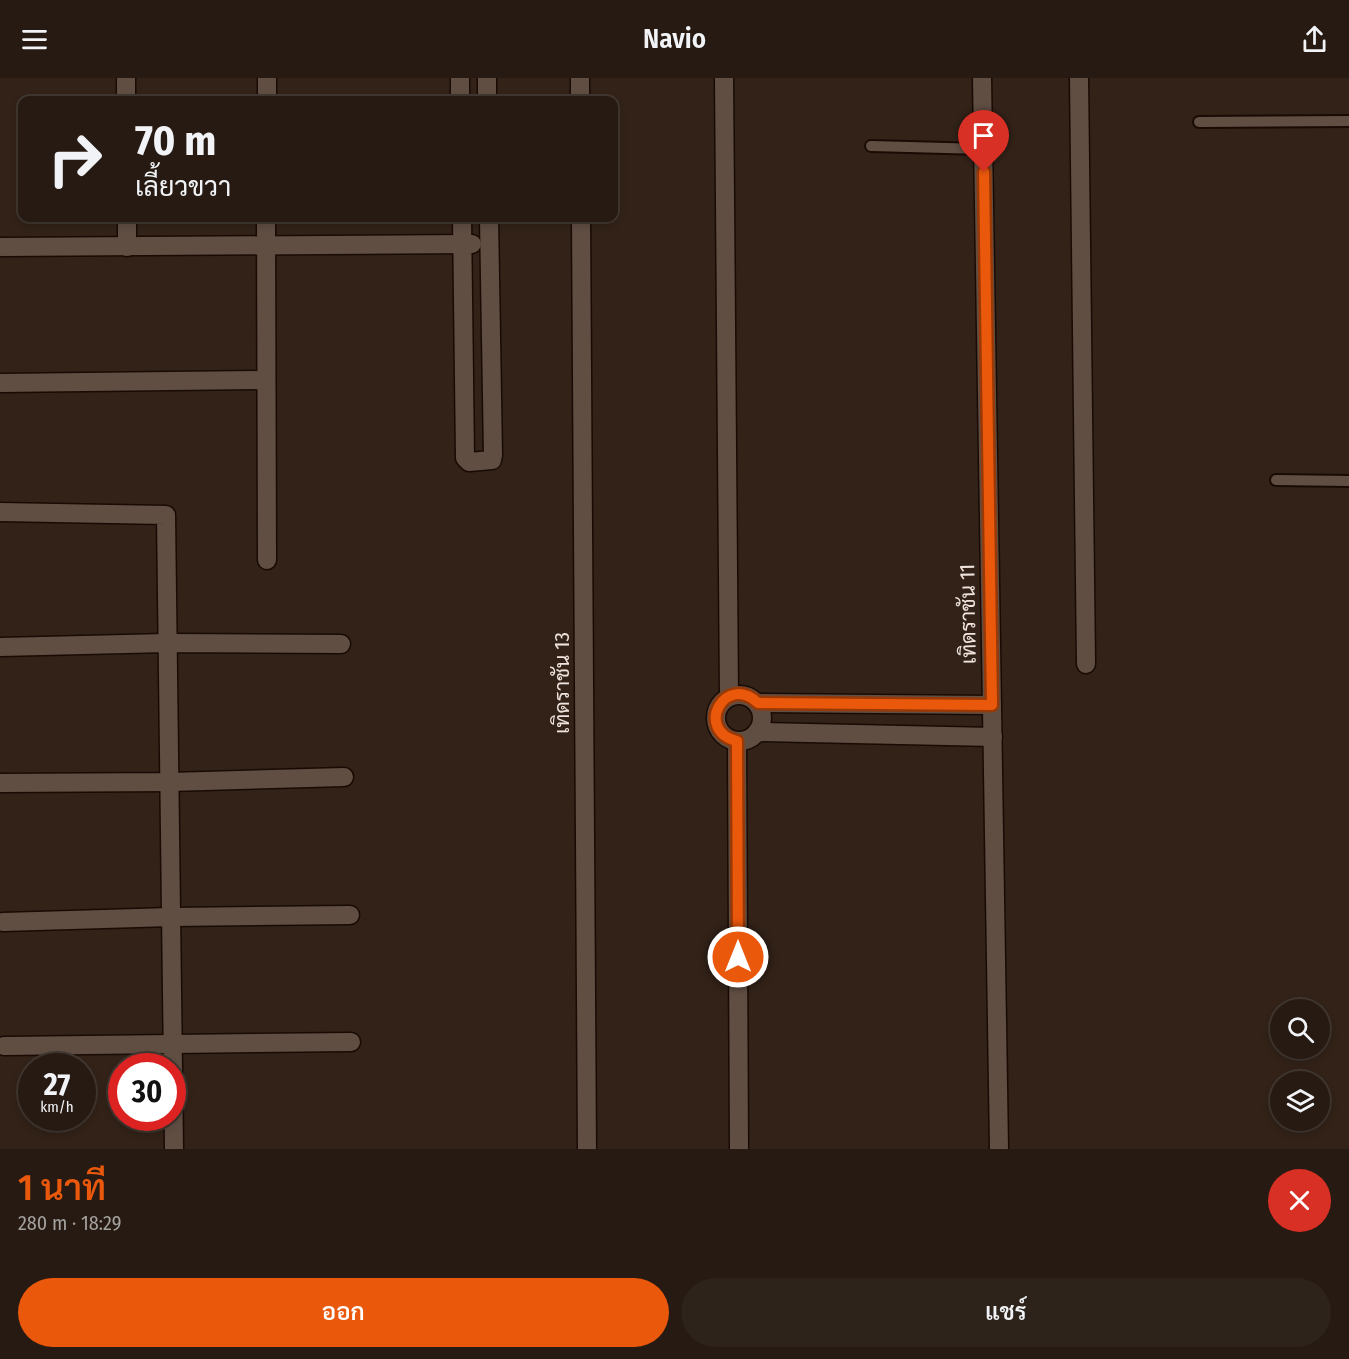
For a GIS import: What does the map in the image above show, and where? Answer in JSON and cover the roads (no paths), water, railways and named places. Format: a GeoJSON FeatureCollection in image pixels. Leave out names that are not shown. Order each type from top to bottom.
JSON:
{"type":"FeatureCollection","features":[{"type":"Feature","properties":{"kind":"street"},"geometry":{"type":"LineString","coordinates":[[126,78],[126,96]]}},
{"type":"Feature","properties":{"kind":"street"},"geometry":{"type":"LineString","coordinates":[[267,78],[267,96]]}},
{"type":"Feature","properties":{"kind":"street"},"geometry":{"type":"LineString","coordinates":[[460,78],[460,96]]}},
{"type":"Feature","properties":{"kind":"street"},"geometry":{"type":"LineString","coordinates":[[487,78],[487,96]]}},
{"type":"Feature","properties":{"kind":"street"},"geometry":{"type":"LineString","coordinates":[[580,78],[580,96]]}},
{"type":"Feature","properties":{"kind":"street"},"geometry":{"type":"LineString","coordinates":[[724,78],[729,696]]}},
{"type":"Feature","properties":{"kind":"street","name":"เทิดราชัน 11"},"geometry":{"type":"LineString","coordinates":[[982,78],[999,1149]]}},
{"type":"Feature","properties":{"kind":"street"},"geometry":{"type":"LineString","coordinates":[[1079,78],[1086,664]]}},
{"type":"Feature","properties":{"kind":"street"},"geometry":{"type":"LineString","coordinates":[[127,222],[127,247]]}},
{"type":"Feature","properties":{"kind":"street"},"geometry":{"type":"LineString","coordinates":[[266,222],[267,560]]}},
{"type":"Feature","properties":{"kind":"street"},"geometry":{"type":"LineString","coordinates":[[462,222],[465,458],[469,462],[492,460],[493,454],[489,222]]}},
{"type":"Feature","properties":{"kind":"street","name":"เทิดราชัน 13"},"geometry":{"type":"LineString","coordinates":[[581,222],[587,1149]]}},
{"type":"Feature","properties":{"kind":"street"},"geometry":{"type":"LineString","coordinates":[[0,247],[489,243]]}},
{"type":"Feature","properties":{"kind":"street"},"geometry":{"type":"LineString","coordinates":[[0,383],[267,380]]}},
{"type":"Feature","properties":{"kind":"street"},"geometry":{"type":"LineString","coordinates":[[0,512],[165,515],[174,1149]]}},
{"type":"Feature","properties":{"kind":"street"},"geometry":{"type":"LineString","coordinates":[[0,647],[167,643],[341,644]]}},
{"type":"Feature","properties":{"kind":"street"},"geometry":{"type":"LineString","coordinates":[[758,703],[763,718],[757,732],[752,737],[737,741],[723,735],[716,722],[718,706],[729,696],[745,694],[758,703],[992,705]]}},
{"type":"Feature","properties":{"kind":"street"},"geometry":{"type":"LineString","coordinates":[[757,732],[993,737]]}},
{"type":"Feature","properties":{"kind":"street"},"geometry":{"type":"LineString","coordinates":[[737,741],[739,1149]]}},
{"type":"Feature","properties":{"kind":"street"},"geometry":{"type":"LineString","coordinates":[[0,783],[170,782],[344,777]]}},
{"type":"Feature","properties":{"kind":"street"},"geometry":{"type":"LineString","coordinates":[[3,922],[350,915]]}},
{"type":"Feature","properties":{"kind":"street"},"geometry":{"type":"LineString","coordinates":[[4,1046],[351,1042]]}},
{"type":"Feature","properties":{"kind":"lane"},"geometry":{"type":"LineString","coordinates":[[1199,122],[1349,121]]}},
{"type":"Feature","properties":{"kind":"lane"},"geometry":{"type":"LineString","coordinates":[[871,146],[983,149]]}},
{"type":"Feature","properties":{"kind":"lane"},"geometry":{"type":"LineString","coordinates":[[1276,480],[1349,481]]}}]}
